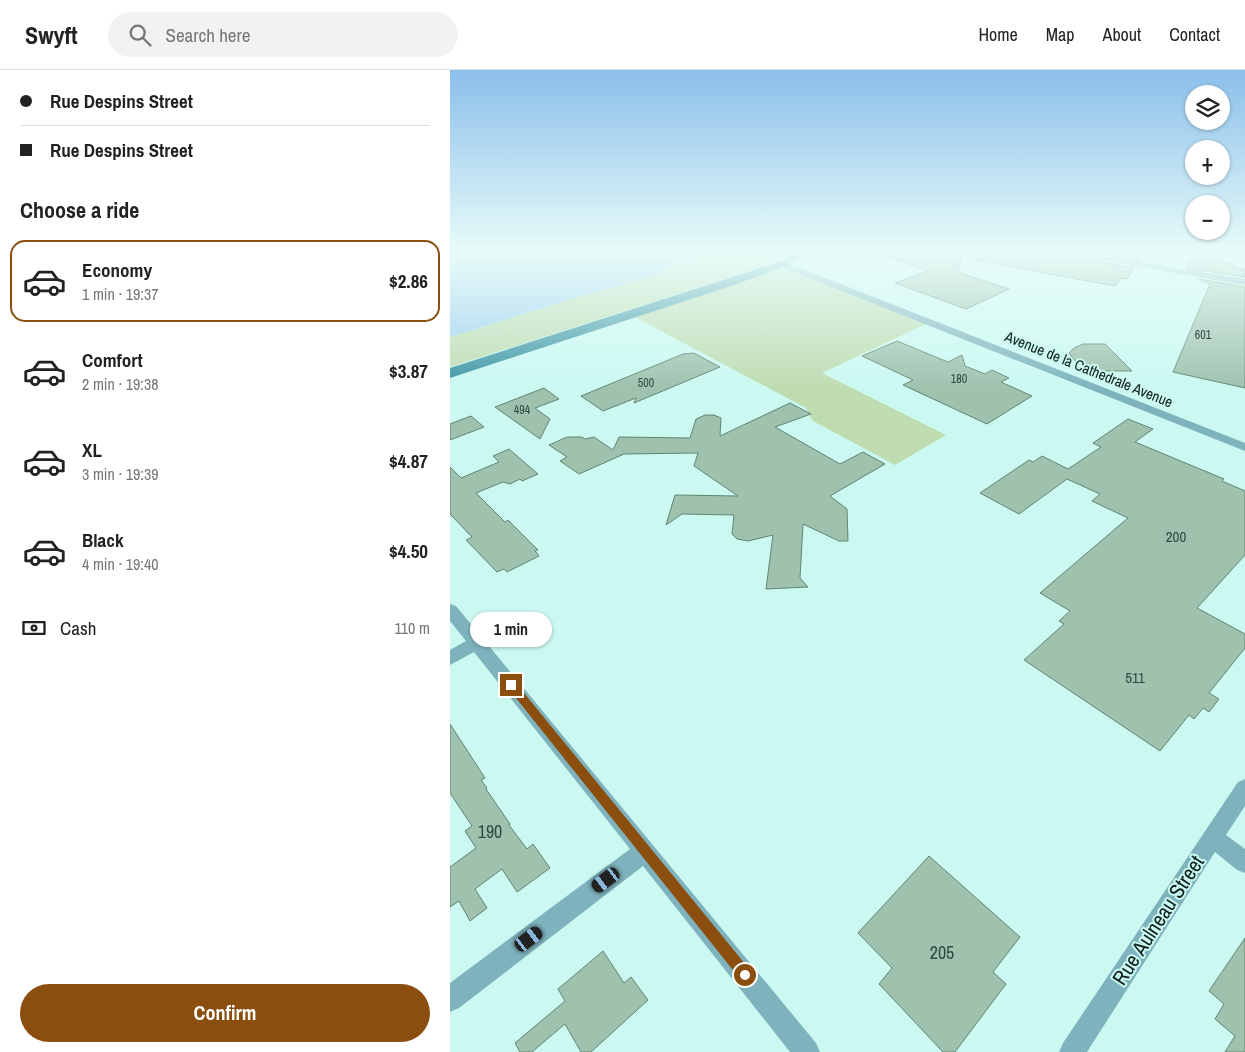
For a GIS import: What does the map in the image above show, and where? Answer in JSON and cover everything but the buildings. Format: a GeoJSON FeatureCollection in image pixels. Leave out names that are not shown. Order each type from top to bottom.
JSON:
{"type":"FeatureCollection","features":[{"type":"Feature","properties":{"kind":"street"},"geometry":{"type":"LineString","coordinates":[[450,373],[676,299]]}},
{"type":"Feature","properties":{"kind":"street","name":"Avenue de la Cathedrale Avenue"},"geometry":{"type":"LineString","coordinates":[[870,299],[1245,447]]}},
{"type":"Feature","properties":{"kind":"street"},"geometry":{"type":"LineString","coordinates":[[450,610],[807,1052]]}},
{"type":"Feature","properties":{"kind":"street"},"geometry":{"type":"LineString","coordinates":[[450,658],[478,643]]}},
{"type":"Feature","properties":{"kind":"street","name":"Rue Aulneau Street"},"geometry":{"type":"LineString","coordinates":[[1072,1052],[1245,788]]}},
{"type":"Feature","properties":{"kind":"street"},"geometry":{"type":"LineString","coordinates":[[1212,837],[1245,862]]}},
{"type":"Feature","properties":{"kind":"street"},"geometry":{"type":"LineString","coordinates":[[450,999],[645,851]]}},
{"type":"Feature","properties":{"kind":"green space"},"geometry":{"type":"Polygon","coordinates":[[[572,299],[662,299],[450,367],[450,337],[572,299]]]}},
{"type":"Feature","properties":{"kind":"green space"},"geometry":{"type":"Polygon","coordinates":[[[679,299],[871,299],[930,322],[822,373],[946,435],[895,465],[813,421],[806,408],[631,315],[679,299]]]}},
{"type":"Feature","properties":{"kind":"water"},"geometry":{"type":"Polygon","coordinates":[[[450,299],[572,299],[450,337],[450,299]]]}},
{"type":"Feature","properties":{"kind":"route"},"geometry":{"type":"LineString","coordinates":[[511,685],[745,975]]}}]}
